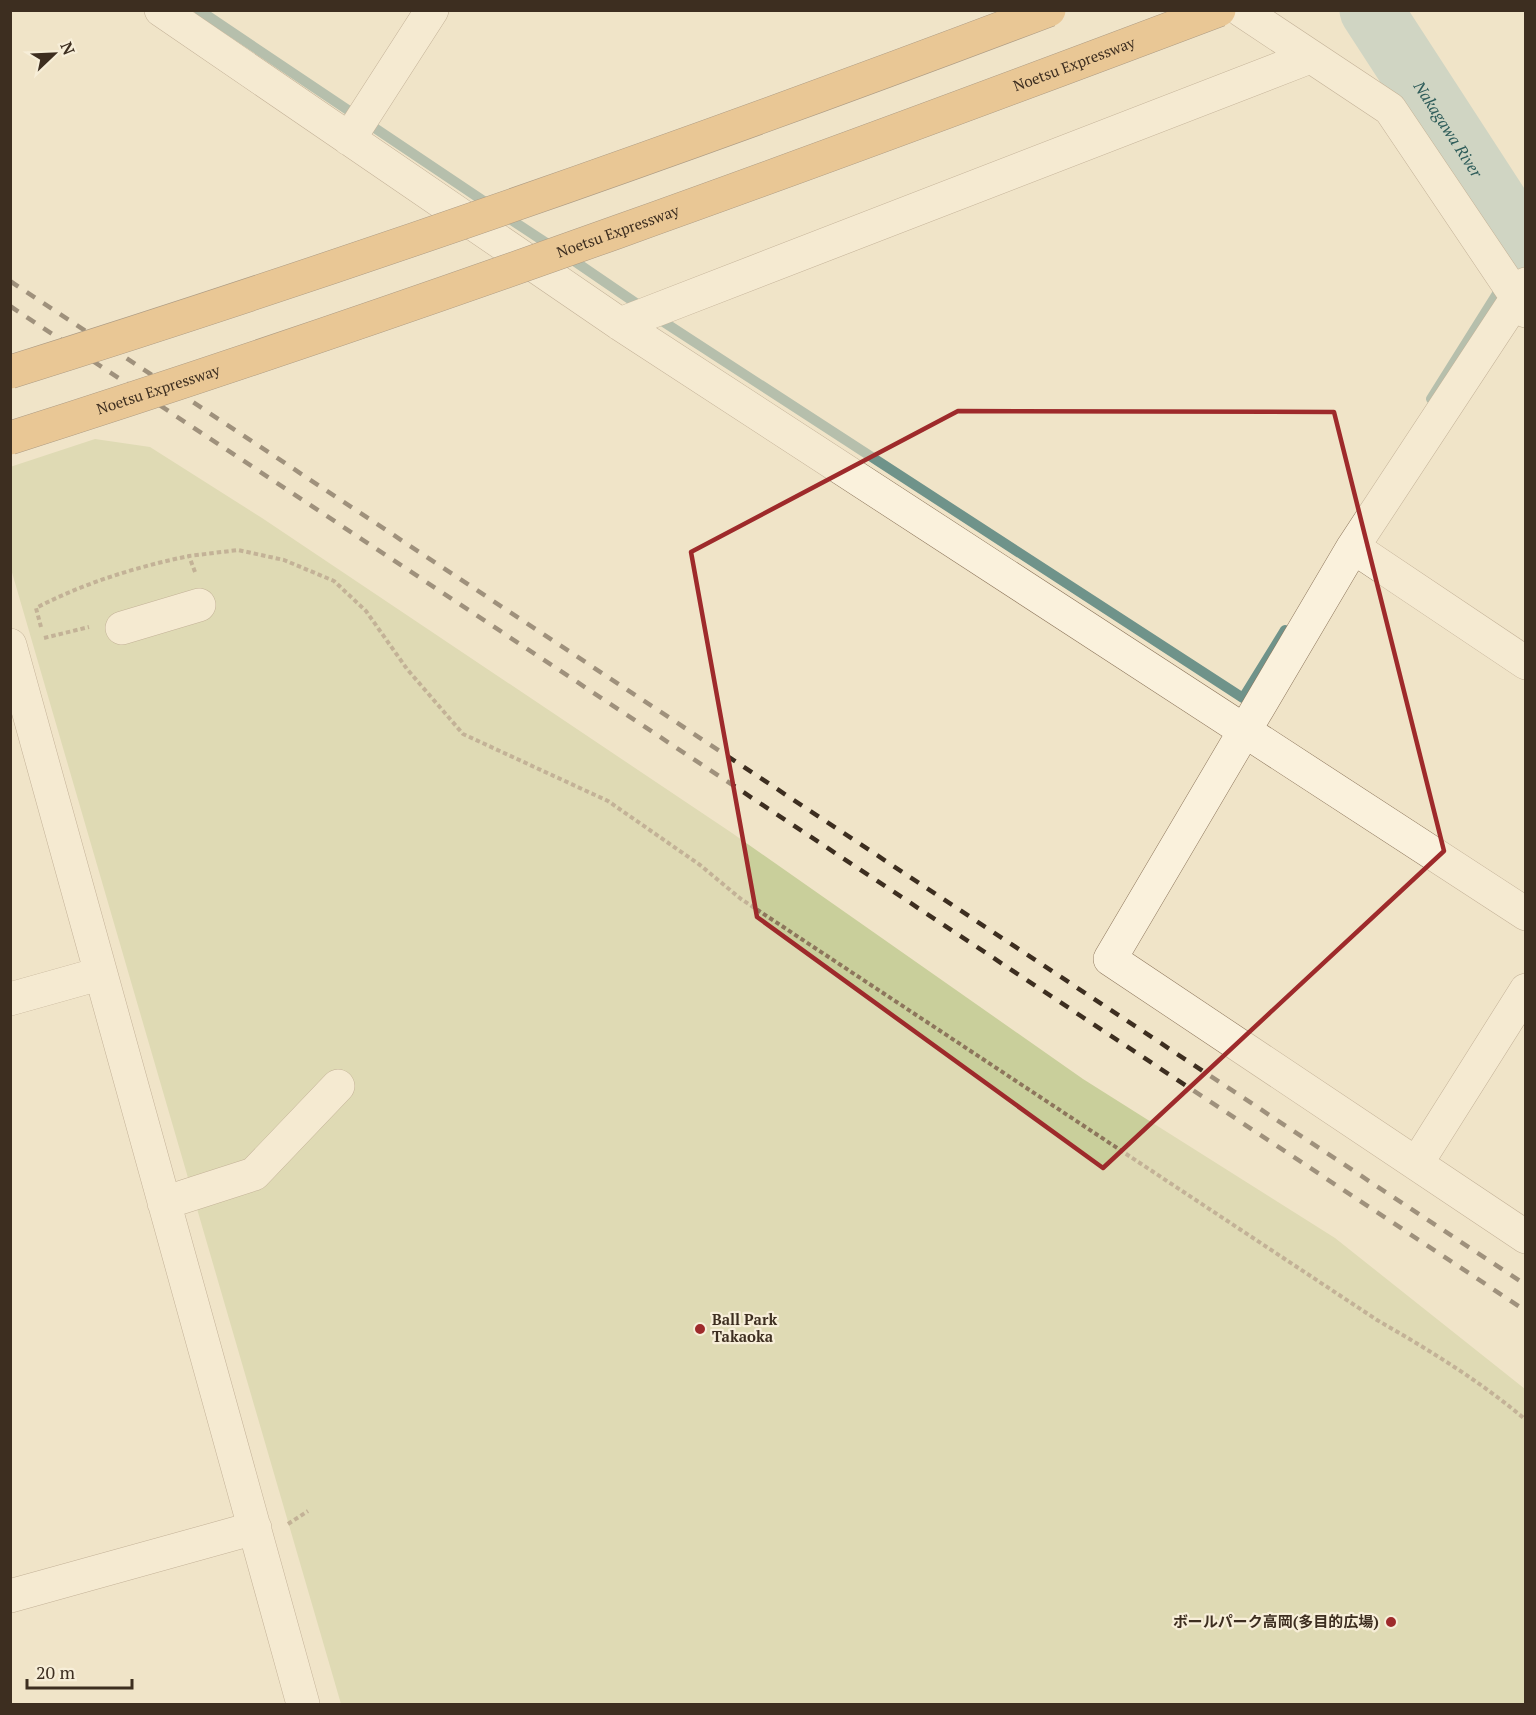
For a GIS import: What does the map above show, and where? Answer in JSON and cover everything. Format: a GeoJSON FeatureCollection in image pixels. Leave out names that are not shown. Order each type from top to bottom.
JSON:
{"type":"FeatureCollection","features":[{"type":"Feature","properties":{"kind":"highway"},"geometry":{"type":"LineString","coordinates":[[10,372],[190,316],[535,197],[888,71],[1049,10]]}},
{"type":"Feature","properties":{"kind":"highway","name":"Noetsu Expressway"},"geometry":{"type":"LineString","coordinates":[[10,438],[214,373],[583,246],[1219,10]]}},
{"type":"Feature","properties":{"kind":"street"},"geometry":{"type":"LineString","coordinates":[[161,10],[360,121],[633,319],[1244,730],[1526,914]]}},
{"type":"Feature","properties":{"kind":"street"},"geometry":{"type":"LineString","coordinates":[[360,121],[432,10]]}},
{"type":"Feature","properties":{"kind":"street"},"geometry":{"type":"LineString","coordinates":[[1241,10],[1390,109],[1491,261],[1522,298],[1353,547],[1110,959],[1526,1237]]}},
{"type":"Feature","properties":{"kind":"street"},"geometry":{"type":"LineString","coordinates":[[633,319],[1310,57]]}},
{"type":"Feature","properties":{"kind":"street"},"geometry":{"type":"LineString","coordinates":[[1353,547],[1526,663]]}},
{"type":"Feature","properties":{"kind":"street"},"geometry":{"type":"LineString","coordinates":[[122,628],[199,605]]}},
{"type":"Feature","properties":{"kind":"street"},"geometry":{"type":"LineString","coordinates":[[10,645],[164,1203],[269,1527],[303,1704]]}},
{"type":"Feature","properties":{"kind":"street"},"geometry":{"type":"LineString","coordinates":[[10,999],[99,974]]}},
{"type":"Feature","properties":{"kind":"street"},"geometry":{"type":"LineString","coordinates":[[1418,1163],[1526,990]]}},
{"type":"Feature","properties":{"kind":"street"},"geometry":{"type":"LineString","coordinates":[[164,1203],[254,1174],[338,1086]]}},
{"type":"Feature","properties":{"kind":"street"},"geometry":{"type":"LineString","coordinates":[[10,1596],[269,1527]]}},
{"type":"Feature","properties":{"kind":"path"},"geometry":{"type":"LineString","coordinates":[[47,650],[36,608],[58,596],[139,567],[189,556],[238,550],[284,560],[334,580],[366,611],[407,669],[462,734],[608,801],[700,865],[741,899],[1377,1320],[1431,1351],[1496,1395],[1526,1420]]}},
{"type":"Feature","properties":{"kind":"path"},"geometry":{"type":"LineString","coordinates":[[189,556],[202,594],[199,605]]}},
{"type":"Feature","properties":{"kind":"path"},"geometry":{"type":"LineString","coordinates":[[44,638],[101,624],[122,628]]}},
{"type":"Feature","properties":{"kind":"path"},"geometry":{"type":"LineString","coordinates":[[269,1527],[308,1511]]}},
{"type":"Feature","properties":{"kind":"highlighted area"},"geometry":{"type":"Polygon","coordinates":[[[958,411],[1334,412],[1444,851],[1103,1168],[757,917],[691,552],[958,411]]]}},
{"type":"Feature","properties":{"kind":"green space"},"geometry":{"type":"Polygon","coordinates":[[[95,439],[150,447],[262,518],[732,833],[1083,1079],[1335,1238],[1525,1389],[1525,1704],[341,1704],[11,569],[10,467],[95,439]]]}},
{"type":"Feature","properties":{"kind":"waterway"},"geometry":{"type":"LineString","coordinates":[[199,10],[491,206]]}},
{"type":"Feature","properties":{"kind":"waterway","name":"Nakagawa River"},"geometry":{"type":"LineString","coordinates":[[1371,10],[1526,249]]}},
{"type":"Feature","properties":{"kind":"waterway"},"geometry":{"type":"LineString","coordinates":[[504,215],[554,248]]}},
{"type":"Feature","properties":{"kind":"waterway"},"geometry":{"type":"LineString","coordinates":[[1431,399],[1525,249]]}},
{"type":"Feature","properties":{"kind":"waterway"},"geometry":{"type":"LineString","coordinates":[[567,256],[643,308]]}},
{"type":"Feature","properties":{"kind":"waterway"},"geometry":{"type":"LineString","coordinates":[[656,317],[1243,698],[1285,630]]}},
{"type":"Feature","properties":{"kind":"railway"},"geometry":{"type":"LineString","coordinates":[[10,281],[1526,1285]]}},
{"type":"Feature","properties":{"kind":"railway"},"geometry":{"type":"LineString","coordinates":[[10,306],[1526,1311]]}},
{"type":"Feature","properties":{"kind":"place","name":"Ball Park Takaoka"},"geometry":{"type":"Point","coordinates":[700,1329]}},
{"type":"Feature","properties":{"kind":"place","name":"ボールパーク高岡(多目的広場)"},"geometry":{"type":"Point","coordinates":[1391,1622]}}]}
